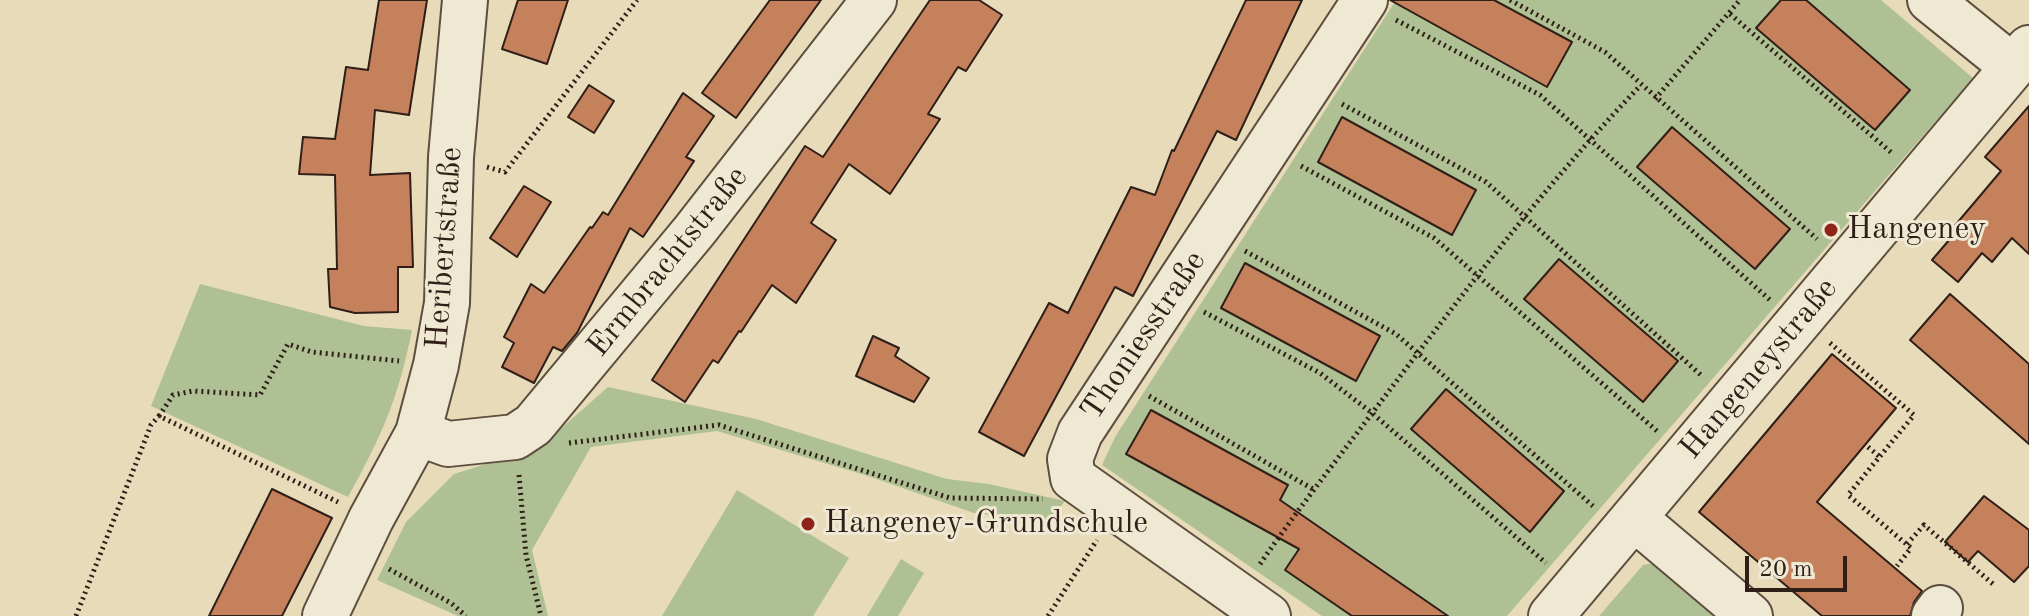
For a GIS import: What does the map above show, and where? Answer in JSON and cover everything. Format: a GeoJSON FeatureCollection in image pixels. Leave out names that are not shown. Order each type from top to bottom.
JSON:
{"type":"FeatureCollection","features":[{"type":"Feature","properties":{"kind":"street","name":"Heribertstraße"},"geometry":{"type":"LineString","coordinates":[[325,616],[371,519],[418,433],[436,365],[447,303],[451,157],[465,0]]}},
{"type":"Feature","properties":{"kind":"street","name":"Ermbrachtstraße"},"geometry":{"type":"LineString","coordinates":[[524,431],[695,230],[874,0]]}},
{"type":"Feature","properties":{"kind":"street"},"geometry":{"type":"LineString","coordinates":[[1930,0],[2021,57]]}},
{"type":"Feature","properties":{"kind":"street","name":"Thoniesstraße"},"geometry":{"type":"LineString","coordinates":[[1073,478],[1070,459],[1080,433],[1364,1]]}},
{"type":"Feature","properties":{"kind":"street","name":"Hangeneystraße"},"geometry":{"type":"LineString","coordinates":[[1563,602],[1732,403],[1812,332],[1847,264],[2021,57]]}},
{"type":"Feature","properties":{"kind":"street"},"geometry":{"type":"LineString","coordinates":[[418,433],[448,444],[524,431]]}},
{"type":"Feature","properties":{"kind":"street"},"geometry":{"type":"LineString","coordinates":[[1073,478],[1253,605]]}},
{"type":"Feature","properties":{"kind":"street"},"geometry":{"type":"LineString","coordinates":[[1628,525],[1750,616]]}},
{"type":"Feature","properties":{"kind":"path"},"geometry":{"type":"LineString","coordinates":[[451,157],[505,172],[637,0]]}},
{"type":"Feature","properties":{"kind":"path"},"geometry":{"type":"LineString","coordinates":[[1510,0],[1605,52],[1640,86],[1847,264]]}},
{"type":"Feature","properties":{"kind":"path"},"geometry":{"type":"LineString","coordinates":[[1655,99],[1740,0]]}},
{"type":"Feature","properties":{"kind":"path"},"geometry":{"type":"LineString","coordinates":[[1364,1],[1540,95],[1812,332],[1914,415],[1848,495],[1911,548],[1897,566]]}},
{"type":"Feature","properties":{"kind":"path"},"geometry":{"type":"LineString","coordinates":[[1730,14],[1920,177]]}},
{"type":"Feature","properties":{"kind":"path"},"geometry":{"type":"LineString","coordinates":[[1253,605],[1313,489],[1525,216],[1589,139],[1640,86]]}},
{"type":"Feature","properties":{"kind":"path"},"geometry":{"type":"LineString","coordinates":[[1309,87],[1486,182],[1732,403]]}},
{"type":"Feature","properties":{"kind":"path"},"geometry":{"type":"LineString","coordinates":[[1268,149],[1434,238],[1686,456]]}},
{"type":"Feature","properties":{"kind":"path"},"geometry":{"type":"LineString","coordinates":[[1212,233],[1396,334],[1628,525]]}},
{"type":"Feature","properties":{"kind":"path"},"geometry":{"type":"LineString","coordinates":[[1172,295],[1320,373],[1372,413],[1563,602]]}},
{"type":"Feature","properties":{"kind":"path"},"geometry":{"type":"LineString","coordinates":[[76,616],[151,425],[173,395],[193,391],[260,395],[288,344],[312,352],[436,365]]}},
{"type":"Feature","properties":{"kind":"path"},"geometry":{"type":"LineString","coordinates":[[1117,378],[1313,489]]}},
{"type":"Feature","properties":{"kind":"path"},"geometry":{"type":"LineString","coordinates":[[159,416],[371,519]]}},
{"type":"Feature","properties":{"kind":"path"},"geometry":{"type":"LineString","coordinates":[[541,616],[526,555],[524,431],[570,443],[719,425],[950,498],[1047,499],[1073,478]]}},
{"type":"Feature","properties":{"kind":"path"},"geometry":{"type":"LineString","coordinates":[[1868,447],[1880,457]]}},
{"type":"Feature","properties":{"kind":"path"},"geometry":{"type":"LineString","coordinates":[[1048,616],[1118,509]]}},
{"type":"Feature","properties":{"kind":"path"},"geometry":{"type":"LineString","coordinates":[[1907,544],[1924,525],[1993,584]]}},
{"type":"Feature","properties":{"kind":"path"},"geometry":{"type":"LineString","coordinates":[[393,571],[451,603],[466,616]]}},
{"type":"Feature","properties":{"kind":"green space"},"geometry":{"type":"Polygon","coordinates":[[[1396,0],[1881,0],[1973,78],[1507,616],[1322,616],[1102,465],[1115,437],[1396,0]]]}},
{"type":"Feature","properties":{"kind":"green space"},"geometry":{"type":"Polygon","coordinates":[[[200,284],[364,326],[412,330],[388,416],[348,497],[151,406],[200,284]]]}},
{"type":"Feature","properties":{"kind":"green space"},"geometry":{"type":"Polygon","coordinates":[[[608,387],[756,419],[947,479],[989,484],[1065,501],[1049,522],[974,513],[868,476],[717,431],[591,447],[532,550],[548,616],[458,616],[377,580],[406,522],[454,474],[540,447],[608,387]]]}},
{"type":"Feature","properties":{"kind":"green space"},"geometry":{"type":"Polygon","coordinates":[[[737,490],[849,558],[813,616],[662,616],[737,490]]]}},
{"type":"Feature","properties":{"kind":"green space"},"geometry":{"type":"Polygon","coordinates":[[[901,559],[924,573],[898,616],[867,616],[901,559]]]}},
{"type":"Feature","properties":{"kind":"green space"},"geometry":{"type":"Polygon","coordinates":[[[1653,563],[1719,616],[1599,616],[1643,565],[1653,563]]]}},
{"type":"Feature","properties":{"kind":"building"},"geometry":{"type":"Polygon","coordinates":[[[379,0],[427,0],[409,115],[375,110],[370,175],[410,173],[413,267],[398,267],[398,312],[355,313],[330,307],[328,269],[337,269],[335,175],[299,174],[303,137],[335,139],[346,67],[368,70],[379,0]]]}},
{"type":"Feature","properties":{"kind":"building"},"geometry":{"type":"Polygon","coordinates":[[[518,0],[568,0],[547,64],[502,49],[518,0]]]}},
{"type":"Feature","properties":{"kind":"building"},"geometry":{"type":"Polygon","coordinates":[[[770,0],[821,0],[736,118],[702,93],[770,0]]]}},
{"type":"Feature","properties":{"kind":"building"},"geometry":{"type":"Polygon","coordinates":[[[930,0],[979,0],[1002,15],[966,71],[958,67],[928,114],[940,119],[890,194],[849,164],[811,223],[836,240],[796,303],[772,285],[718,363],[713,360],[685,402],[652,380],[805,146],[823,157],[930,0]]]}},
{"type":"Feature","properties":{"kind":"building"},"geometry":{"type":"Polygon","coordinates":[[[1246,0],[1302,0],[1236,140],[1217,131],[1133,296],[1115,287],[1024,456],[979,432],[1049,303],[1068,313],[1131,187],[1155,195],[1172,150],[1246,0]]]}},
{"type":"Feature","properties":{"kind":"building"},"geometry":{"type":"Polygon","coordinates":[[[1390,0],[1494,0],[1572,42],[1547,87],[1390,0]]]}},
{"type":"Feature","properties":{"kind":"building"},"geometry":{"type":"Polygon","coordinates":[[[1781,0],[1806,0],[1910,90],[1875,130],[1756,28],[1781,0]]]}},
{"type":"Feature","properties":{"kind":"building"},"geometry":{"type":"Polygon","coordinates":[[[589,85],[614,101],[594,133],[568,117],[589,85]]]}},
{"type":"Feature","properties":{"kind":"building"},"geometry":{"type":"Polygon","coordinates":[[[683,93],[714,116],[686,157],[694,161],[677,187],[643,237],[630,228],[577,333],[562,351],[553,347],[534,383],[502,367],[514,343],[504,337],[531,284],[544,293],[590,227],[603,212],[608,215],[683,93]]]}},
{"type":"Feature","properties":{"kind":"building"},"geometry":{"type":"Polygon","coordinates":[[[2029,106],[2029,254],[2012,238],[1992,262],[1982,253],[1958,282],[1932,260],[1956,232],[1952,229],[2001,171],[1985,157],[2029,106]]]}},
{"type":"Feature","properties":{"kind":"building"},"geometry":{"type":"Polygon","coordinates":[[[1342,117],[1476,190],[1452,235],[1318,162],[1342,117]]]}},
{"type":"Feature","properties":{"kind":"building"},"geometry":{"type":"Polygon","coordinates":[[[1672,127],[1790,229],[1755,269],[1637,167],[1672,127]]]}},
{"type":"Feature","properties":{"kind":"building"},"geometry":{"type":"Polygon","coordinates":[[[524,186],[551,202],[517,257],[490,238],[524,186]]]}},
{"type":"Feature","properties":{"kind":"building"},"geometry":{"type":"Polygon","coordinates":[[[1559,259],[1678,361],[1643,402],[1524,299],[1559,259]]]}},
{"type":"Feature","properties":{"kind":"building"},"geometry":{"type":"Polygon","coordinates":[[[1245,263],[1380,336],[1356,381],[1221,308],[1245,263]]]}},
{"type":"Feature","properties":{"kind":"building"},"geometry":{"type":"Polygon","coordinates":[[[1950,294],[2029,364],[2029,444],[1910,340],[1950,294]]]}},
{"type":"Feature","properties":{"kind":"building"},"geometry":{"type":"Polygon","coordinates":[[[873,336],[899,348],[895,356],[929,378],[914,402],[856,376],[873,336]]]}},
{"type":"Feature","properties":{"kind":"building"},"geometry":{"type":"Polygon","coordinates":[[[1832,354],[1896,408],[1817,502],[1922,591],[1914,602],[1910,616],[1822,616],[1699,512],[1832,354]]]}},
{"type":"Feature","properties":{"kind":"building"},"geometry":{"type":"Polygon","coordinates":[[[1446,389],[1564,491],[1530,532],[1411,429],[1446,389]]]}},
{"type":"Feature","properties":{"kind":"building"},"geometry":{"type":"Polygon","coordinates":[[[1151,410],[1288,485],[1280,500],[1448,616],[1352,616],[1285,570],[1299,549],[1126,454],[1151,410]]]}},
{"type":"Feature","properties":{"kind":"building"},"geometry":{"type":"Polygon","coordinates":[[[272,489],[332,518],[282,616],[209,616],[272,489]]]}},
{"type":"Feature","properties":{"kind":"building"},"geometry":{"type":"Polygon","coordinates":[[[1984,496],[2029,530],[2029,566],[2014,582],[1978,551],[1968,562],[1945,542],[1984,496]]]}},
{"type":"Feature","properties":{"kind":"place","name":"Hangeney"},"geometry":{"type":"Point","coordinates":[1831,230]}},
{"type":"Feature","properties":{"kind":"place","name":"Hangeney-Grundschule"},"geometry":{"type":"Point","coordinates":[808,524]}}]}
